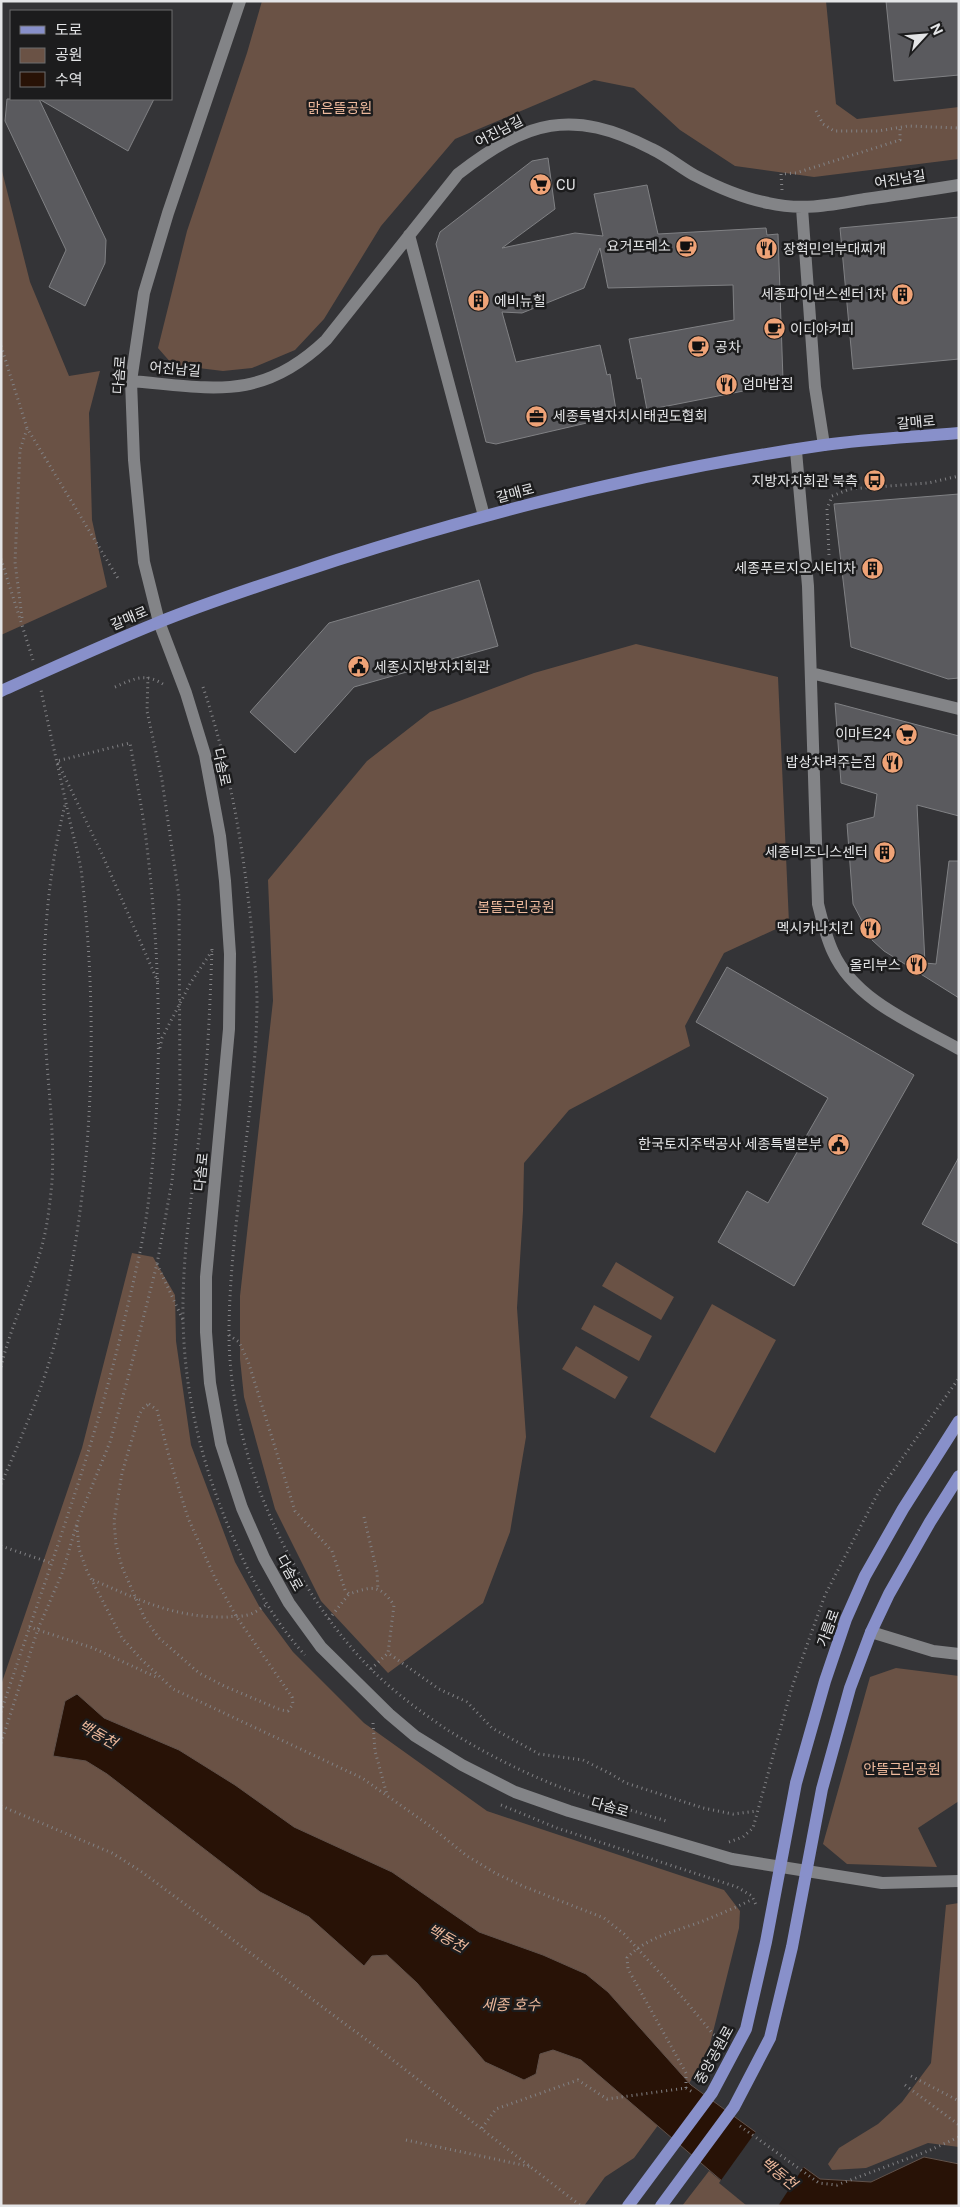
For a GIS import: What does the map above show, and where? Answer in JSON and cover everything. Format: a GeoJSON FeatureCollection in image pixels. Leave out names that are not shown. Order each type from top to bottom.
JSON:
{"type":"FeatureCollection","features":[{"type":"Feature","properties":{"kind":"main road","name":"갈매로"},"geometry":{"type":"LineString","coordinates":[[1,691],[96,648],[224,598],[484,516],[589,489],[664,473],[824,445],[959,433]]}},
{"type":"Feature","properties":{"kind":"main road","name":"가름로"},"geometry":{"type":"LineString","coordinates":[[780,1867],[796,1783],[825,1681],[846,1619],[865,1576],[903,1509],[959,1421]]}},
{"type":"Feature","properties":{"kind":"main road"},"geometry":{"type":"LineString","coordinates":[[661,2206],[734,2107],[770,2038],[792,1947],[822,1789],[850,1688],[871,1632],[889,1594],[925,1530],[959,1476]]}},
{"type":"Feature","properties":{"kind":"main road","name":"중앙공원로"},"geometry":{"type":"LineString","coordinates":[[628,2206],[706,2096],[746,2029],[766,1942],[780,1867]]}},
{"type":"Feature","properties":{"kind":"street","name":"다솜로"},"geometry":{"type":"LineString","coordinates":[[240,1],[174,195],[144,293],[131,381],[134,460],[144,562],[159,622],[186,694],[205,755],[220,836],[224,872],[230,954],[229,1029],[206,1277],[208,1358],[210,1383],[221,1444],[242,1508],[264,1558],[289,1603],[321,1648],[389,1714],[415,1736],[462,1765],[514,1792],[569,1811],[732,1858],[805,1872],[882,1883],[959,1881]]}},
{"type":"Feature","properties":{"kind":"street","name":"어진남길"},"geometry":{"type":"LineString","coordinates":[[131,381],[228,388],[256,384],[286,371],[308,358],[326,340],[458,174],[482,156],[514,137],[545,126],[580,124],[609,130],[652,149],[694,175],[733,193],[783,206],[802,208],[959,185]]}},
{"type":"Feature","properties":{"kind":"street"},"geometry":{"type":"LineString","coordinates":[[802,208],[815,387],[824,445]]}},
{"type":"Feature","properties":{"kind":"street"},"geometry":{"type":"LineString","coordinates":[[409,235],[484,516]]}},
{"type":"Feature","properties":{"kind":"street"},"geometry":{"type":"LineString","coordinates":[[796,451],[808,586],[818,904],[833,953],[846,973],[872,999],[959,1049]]}},
{"type":"Feature","properties":{"kind":"street"},"geometry":{"type":"LineString","coordinates":[[811,673],[959,709]]}},
{"type":"Feature","properties":{"kind":"street"},"geometry":{"type":"LineString","coordinates":[[871,1632],[933,1651],[959,1654]]}},
{"type":"Feature","properties":{"kind":"path"},"geometry":{"type":"LineString","coordinates":[[816,111],[822,124],[834,131],[878,131],[900,127],[959,128]]}},
{"type":"Feature","properties":{"kind":"path"},"geometry":{"type":"LineString","coordinates":[[783,206],[781,174],[796,173],[900,140],[900,127]]}},
{"type":"Feature","properties":{"kind":"path"},"geometry":{"type":"LineString","coordinates":[[1,346],[27,428],[120,580]]}},
{"type":"Feature","properties":{"kind":"path"},"geometry":{"type":"LineString","coordinates":[[23,625],[15,562],[20,450],[27,428]]}},
{"type":"Feature","properties":{"kind":"path"},"geometry":{"type":"LineString","coordinates":[[829,555],[827,509],[832,496],[850,489],[928,482],[959,476]]}},
{"type":"Feature","properties":{"kind":"path"},"geometry":{"type":"LineString","coordinates":[[1,559],[35,666]]}},
{"type":"Feature","properties":{"kind":"path"},"geometry":{"type":"LineString","coordinates":[[1,1743],[38,1629],[63,1570],[77,1523],[110,1442],[156,1264],[172,1181],[180,1100],[179,897],[162,780],[147,711],[148,676]]}},
{"type":"Feature","properties":{"kind":"path"},"geometry":{"type":"LineString","coordinates":[[115,687],[134,679],[148,676],[165,686],[169,692]]}},
{"type":"Feature","properties":{"kind":"path"},"geometry":{"type":"LineString","coordinates":[[1,1484],[29,1419],[58,1329],[78,1225],[87,1143],[90,1061],[89,964],[82,875],[40,683]]}},
{"type":"Feature","properties":{"kind":"path"},"geometry":{"type":"LineString","coordinates":[[204,686],[219,734],[245,870],[257,998],[256,1043],[230,1276],[229,1335],[234,1394],[246,1446],[269,1516],[289,1555],[329,1619],[372,1669],[409,1703],[448,1730],[485,1751],[544,1780],[670,1822]]}},
{"type":"Feature","properties":{"kind":"path"},"geometry":{"type":"LineString","coordinates":[[1,1712],[92,1442],[116,1356],[134,1283],[148,1207],[157,1116],[158,982],[155,930],[147,845],[130,743],[57,761]]}},
{"type":"Feature","properties":{"kind":"path"},"geometry":{"type":"LineString","coordinates":[[57,761],[102,854],[158,982]]}},
{"type":"Feature","properties":{"kind":"path"},"geometry":{"type":"LineString","coordinates":[[1,1367],[43,1242],[49,1210],[52,1132],[46,1062],[43,975],[50,893],[61,820],[66,802]]}},
{"type":"Feature","properties":{"kind":"path"},"geometry":{"type":"LineString","coordinates":[[212,942],[210,1037],[189,1219],[183,1295],[183,1320],[193,1412],[203,1461],[222,1512],[266,1604],[308,1658]]}},
{"type":"Feature","properties":{"kind":"path"},"geometry":{"type":"LineString","coordinates":[[158,1058],[162,1038],[192,982],[212,950]]}},
{"type":"Feature","properties":{"kind":"path"},"geometry":{"type":"LineString","coordinates":[[156,1264],[183,1320]]}},
{"type":"Feature","properties":{"kind":"path"},"geometry":{"type":"LineString","coordinates":[[229,1335],[239,1342],[248,1361],[295,1511],[332,1550],[345,1590],[349,1594]]}},
{"type":"Feature","properties":{"kind":"path"},"geometry":{"type":"LineString","coordinates":[[728,1842],[743,1836],[752,1828],[792,1687],[825,1595],[879,1490],[959,1378]]}},
{"type":"Feature","properties":{"kind":"path"},"geometry":{"type":"LineString","coordinates":[[148,1404],[157,1410],[188,1518],[214,1578],[236,1616],[292,1698],[293,1704],[288,1711],[281,1710],[224,1686],[199,1673],[159,1638],[145,1619],[122,1567],[116,1544],[114,1521],[122,1473],[139,1415],[148,1404]]}},
{"type":"Feature","properties":{"kind":"path"},"geometry":{"type":"LineString","coordinates":[[364,1517],[378,1572],[378,1590]]}},
{"type":"Feature","properties":{"kind":"path"},"geometry":{"type":"LineString","coordinates":[[77,1523],[79,1549],[102,1604],[122,1638],[172,1690]]}},
{"type":"Feature","properties":{"kind":"path"},"geometry":{"type":"LineString","coordinates":[[1,1546],[51,1563]]}},
{"type":"Feature","properties":{"kind":"path"},"geometry":{"type":"LineString","coordinates":[[93,1580],[137,1600],[171,1612],[215,1617],[236,1616],[253,1614],[266,1604]]}},
{"type":"Feature","properties":{"kind":"path"},"geometry":{"type":"LineString","coordinates":[[329,1619],[349,1594],[368,1588],[384,1592],[394,1606],[388,1653],[372,1669]]}},
{"type":"Feature","properties":{"kind":"path"},"geometry":{"type":"LineString","coordinates":[[29,1627],[93,1648],[128,1663],[155,1677],[172,1690],[362,1778],[430,1826],[467,1856],[497,1874],[604,1918],[624,1934],[684,1999],[713,2034],[727,2044]]}},
{"type":"Feature","properties":{"kind":"path"},"geometry":{"type":"LineString","coordinates":[[388,1653],[439,1690],[466,1702],[492,1728],[539,1754],[583,1760],[626,1784],[703,1808],[734,1814],[757,1812]]}},
{"type":"Feature","properties":{"kind":"path"},"geometry":{"type":"LineString","coordinates":[[368,1718],[380,1728]]}},
{"type":"Feature","properties":{"kind":"path"},"geometry":{"type":"LineString","coordinates":[[373,1724],[375,1750],[387,1795]]}},
{"type":"Feature","properties":{"kind":"path"},"geometry":{"type":"LineString","coordinates":[[499,1803],[557,1828],[737,1887],[752,1896],[758,1912]]}},
{"type":"Feature","properties":{"kind":"path"},"geometry":{"type":"LineString","coordinates":[[1,1806],[112,1853],[142,1872],[482,2128],[581,2206]]}},
{"type":"Feature","properties":{"kind":"path"},"geometry":{"type":"LineString","coordinates":[[686,2088],[686,2074],[628,1969],[627,1958],[636,1948],[666,1934],[753,1900]]}},
{"type":"Feature","properties":{"kind":"path"},"geometry":{"type":"LineString","coordinates":[[911,2076],[959,2101]]}},
{"type":"Feature","properties":{"kind":"path"},"geometry":{"type":"LineString","coordinates":[[482,2128],[496,2109],[578,2080],[607,2099],[686,2088],[706,2096]]}},
{"type":"Feature","properties":{"kind":"path"},"geometry":{"type":"LineString","coordinates":[[905,2085],[959,2125]]}},
{"type":"Feature","properties":{"kind":"path"},"geometry":{"type":"LineString","coordinates":[[739,2126],[819,2183],[838,2185],[928,2151],[959,2137]]}},
{"type":"Feature","properties":{"kind":"path"},"geometry":{"type":"LineString","coordinates":[[406,2140],[533,2168]]}},
{"type":"Feature","properties":{"kind":"green space","name":"맑은뜰공원"},"geometry":{"type":"Polygon","coordinates":[[[262,1],[826,1],[836,104],[857,119],[959,107],[959,159],[814,177],[735,166],[680,130],[634,88],[594,80],[455,139],[381,226],[324,319],[295,350],[252,368],[223,371],[190,367],[179,372],[158,348],[187,231],[247,53],[262,1]]]}},
{"type":"Feature","properties":{"kind":"green space"},"geometry":{"type":"Polygon","coordinates":[[[1,167],[30,282],[69,376],[100,371],[89,413],[92,520],[107,587],[1,635],[1,167]]]}},
{"type":"Feature","properties":{"kind":"green space","name":"봄뜰근린공원"},"geometry":{"type":"Polygon","coordinates":[[[636,644],[778,677],[789,923],[724,953],[685,1026],[690,1046],[569,1110],[524,1163],[517,1308],[526,1437],[510,1532],[483,1603],[388,1673],[321,1601],[275,1509],[244,1397],[240,1359],[240,1296],[273,1001],[268,880],[367,761],[430,712],[534,673],[636,644]]]}},
{"type":"Feature","properties":{"kind":"green space"},"geometry":{"type":"Polygon","coordinates":[[[132,1253],[153,1257],[175,1295],[176,1341],[191,1445],[235,1562],[259,1606],[293,1652],[364,1723],[487,1811],[724,1890],[740,1911],[739,1928],[706,2060],[634,2158],[605,2177],[584,2206],[1,2206],[1,1685],[82,1448],[132,1253]]]}},
{"type":"Feature","properties":{"kind":"green space"},"geometry":{"type":"Polygon","coordinates":[[[616,1262],[674,1297],[661,1320],[602,1286],[616,1262]]]}},
{"type":"Feature","properties":{"kind":"green space"},"geometry":{"type":"Polygon","coordinates":[[[712,1304],[776,1340],[715,1453],[650,1417],[712,1304]]]}},
{"type":"Feature","properties":{"kind":"green space"},"geometry":{"type":"Polygon","coordinates":[[[594,1305],[652,1336],[639,1361],[581,1329],[594,1305]]]}},
{"type":"Feature","properties":{"kind":"green space"},"geometry":{"type":"Polygon","coordinates":[[[576,1346],[628,1377],[615,1399],[562,1369],[576,1346]]]}},
{"type":"Feature","properties":{"kind":"green space","name":"안뜰근린공원"},"geometry":{"type":"Polygon","coordinates":[[[896,1668],[959,1676],[959,1801],[918,1828],[937,1867],[847,1864],[823,1844],[870,1677],[896,1668]]]}},
{"type":"Feature","properties":{"kind":"green space"},"geometry":{"type":"Polygon","coordinates":[[[959,1903],[959,2147],[928,2143],[866,2168],[832,2170],[828,2164],[839,2148],[878,2124],[902,2102],[931,2063],[946,1905],[959,1903]]]}},
{"type":"Feature","properties":{"kind":"green space"},"geometry":{"type":"Polygon","coordinates":[[[709,2171],[751,2206],[682,2206],[709,2171]]]}},
{"type":"Feature","properties":{"kind":"water","name":"세종 호수"},"geometry":{"type":"Polygon","coordinates":[[[77,1694],[104,1718],[179,1750],[235,1785],[294,1827],[392,1872],[479,1932],[543,1955],[586,1974],[608,1992],[691,2085],[820,2179],[871,2182],[924,2157],[959,2164],[959,2206],[751,2206],[581,2060],[553,2050],[540,2054],[536,2074],[524,2080],[485,2062],[417,1983],[387,1955],[372,1956],[364,1966],[309,1917],[260,1892],[107,1774],[86,1761],[53,1756],[65,1701],[77,1694]]]}},
{"type":"Feature","properties":{"kind":"pier"},"geometry":{"type":"Polygon","coordinates":[[[757,2130],[805,2165],[778,2206],[747,2206],[719,2183],[757,2130]]]}},
{"type":"Feature","properties":{"kind":"building"},"geometry":{"type":"Polygon","coordinates":[[[886,1],[959,1],[959,75],[894,81],[886,1]]]}},
{"type":"Feature","properties":{"kind":"building"},"geometry":{"type":"Polygon","coordinates":[[[7,99],[39,100],[106,240],[105,263],[85,306],[49,287],[66,250],[5,121],[7,99]]]}},
{"type":"Feature","properties":{"kind":"building"},"geometry":{"type":"Polygon","coordinates":[[[41,100],[154,100],[128,151],[41,100]]]}},
{"type":"Feature","properties":{"kind":"building","name":"에비뉴힐"},"geometry":{"type":"Polygon","coordinates":[[[548,158],[555,209],[502,248],[575,233],[603,236],[594,194],[647,185],[658,234],[766,228],[767,235],[778,234],[783,380],[779,384],[647,410],[641,378],[637,379],[629,339],[734,320],[733,285],[608,288],[600,248],[584,288],[522,313],[502,312],[516,362],[600,345],[607,375],[610,374],[617,416],[496,444],[486,442],[436,244],[440,232],[532,161],[548,158]]]}},
{"type":"Feature","properties":{"kind":"building","name":"세종파이낸스센터 1차"},"geometry":{"type":"Polygon","coordinates":[[[959,217],[959,359],[853,369],[840,228],[959,217]]]}},
{"type":"Feature","properties":{"kind":"building"},"geometry":{"type":"Polygon","coordinates":[[[959,494],[959,678],[948,679],[851,647],[834,504],[959,494]]]}},
{"type":"Feature","properties":{"kind":"building","name":"세종시지방자치회관"},"geometry":{"type":"Polygon","coordinates":[[[479,580],[498,646],[354,687],[295,753],[250,712],[329,623],[479,580]]]}},
{"type":"Feature","properties":{"kind":"building","name":"세종비즈니스센터"},"geometry":{"type":"Polygon","coordinates":[[[835,703],[959,736],[959,816],[917,805],[925,963],[936,964],[949,861],[959,861],[959,998],[884,951],[872,940],[853,904],[847,824],[874,817],[877,794],[841,783],[835,703]]]}},
{"type":"Feature","properties":{"kind":"building","name":"한국토지주택공사 세종특별본부"},"geometry":{"type":"Polygon","coordinates":[[[727,967],[914,1075],[794,1286],[718,1242],[747,1191],[768,1203],[828,1098],[696,1022],[727,967]]]}},
{"type":"Feature","properties":{"kind":"building"},"geometry":{"type":"Polygon","coordinates":[[[959,1157],[959,1244],[922,1224],[959,1157]]]}},
{"type":"Feature","properties":{"kind":"place","name":"CU"},"geometry":{"type":"Point","coordinates":[540,185]}},
{"type":"Feature","properties":{"kind":"place","name":"요거프레소"},"geometry":{"type":"Point","coordinates":[687,246]}},
{"type":"Feature","properties":{"kind":"place","name":"장혁민의부대찌개"},"geometry":{"type":"Point","coordinates":[767,249]}},
{"type":"Feature","properties":{"kind":"place","name":"세종파이낸스센터 1차"},"geometry":{"type":"Point","coordinates":[902,294]}},
{"type":"Feature","properties":{"kind":"place","name":"에비뉴힐"},"geometry":{"type":"Point","coordinates":[478,301]}},
{"type":"Feature","properties":{"kind":"place","name":"이디야커피"},"geometry":{"type":"Point","coordinates":[774,329]}},
{"type":"Feature","properties":{"kind":"place","name":"공차"},"geometry":{"type":"Point","coordinates":[699,347]}},
{"type":"Feature","properties":{"kind":"place","name":"엄마밥집"},"geometry":{"type":"Point","coordinates":[726,384]}},
{"type":"Feature","properties":{"kind":"place","name":"세종특별자치시태권도협회"},"geometry":{"type":"Point","coordinates":[537,416]}},
{"type":"Feature","properties":{"kind":"place","name":"지방자치회관 북측"},"geometry":{"type":"Point","coordinates":[874,481]}},
{"type":"Feature","properties":{"kind":"place","name":"세종푸르지오시티1차"},"geometry":{"type":"Point","coordinates":[872,568]}},
{"type":"Feature","properties":{"kind":"place","name":"세종시지방자치회관"},"geometry":{"type":"Point","coordinates":[358,667]}},
{"type":"Feature","properties":{"kind":"place","name":"이마트24"},"geometry":{"type":"Point","coordinates":[907,734]}},
{"type":"Feature","properties":{"kind":"place","name":"밥상차려주는집"},"geometry":{"type":"Point","coordinates":[892,762]}},
{"type":"Feature","properties":{"kind":"place","name":"세종비즈니스센터"},"geometry":{"type":"Point","coordinates":[884,852]}},
{"type":"Feature","properties":{"kind":"place","name":"멕시카나치킨"},"geometry":{"type":"Point","coordinates":[870,928]}},
{"type":"Feature","properties":{"kind":"place","name":"올리부스"},"geometry":{"type":"Point","coordinates":[917,965]}},
{"type":"Feature","properties":{"kind":"place","name":"한국토지주택공사 세종특별본부"},"geometry":{"type":"Point","coordinates":[838,1144]}},
{"type":"Feature","properties":{"kind":"water label","name":"백동천"},"geometry":{"type":"Point","coordinates":[98,1734]}},
{"type":"Feature","properties":{"kind":"water label","name":"백동천"},"geometry":{"type":"Point","coordinates":[447,1938]}},
{"type":"Feature","properties":{"kind":"water label","name":"백동천"},"geometry":{"type":"Point","coordinates":[779,2173]}}]}
